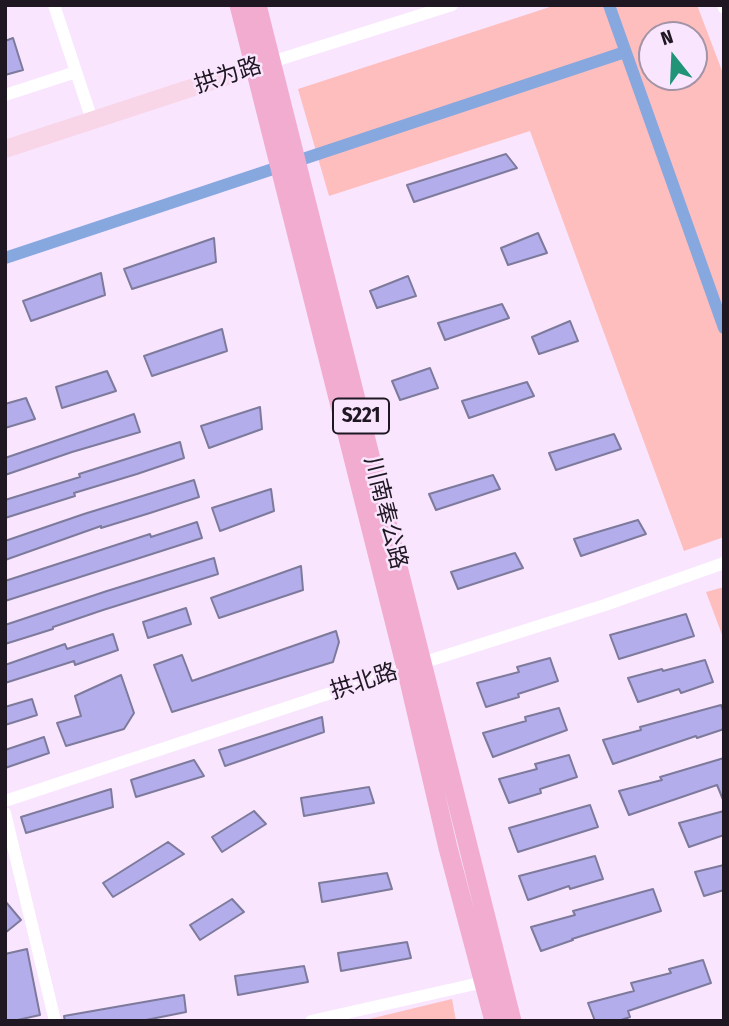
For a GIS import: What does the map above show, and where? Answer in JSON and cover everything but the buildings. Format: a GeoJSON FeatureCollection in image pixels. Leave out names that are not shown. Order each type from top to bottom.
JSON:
{"type":"FeatureCollection","features":[{"type":"Feature","properties":{"kind":"main road","name":"川南奉公路"},"geometry":{"type":"LineString","coordinates":[[239,5],[263,64],[414,665],[512,1021]]}},
{"type":"Feature","properties":{"kind":"main road","name":"川南奉公路"},"geometry":{"type":"LineString","coordinates":[[257,5],[263,64]]}},
{"type":"Feature","properties":{"kind":"main road","name":"拱为路"},"geometry":{"type":"LineString","coordinates":[[5,149],[263,64]]}},
{"type":"Feature","properties":{"kind":"main road","name":"川南奉公路"},"geometry":{"type":"LineString","coordinates":[[414,665],[448,848],[494,1021]]}},
{"type":"Feature","properties":{"kind":"street"},"geometry":{"type":"LineString","coordinates":[[54,5],[92,120]]}},
{"type":"Feature","properties":{"kind":"street","name":"拱为路"},"geometry":{"type":"LineString","coordinates":[[263,64],[452,5]]}},
{"type":"Feature","properties":{"kind":"street"},"geometry":{"type":"LineString","coordinates":[[5,95],[76,72]]}},
{"type":"Feature","properties":{"kind":"street","name":"拱北路"},"geometry":{"type":"LineString","coordinates":[[5,801],[414,665],[605,605],[724,563]]}},
{"type":"Feature","properties":{"kind":"street"},"geometry":{"type":"LineString","coordinates":[[5,813],[55,1021]]}},
{"type":"Feature","properties":{"kind":"street"},"geometry":{"type":"LineString","coordinates":[[311,1021],[484,982]]}},
{"type":"Feature","properties":{"kind":"shaded area"},"geometry":{"type":"Polygon","coordinates":[[[556,5],[697,5],[703,21],[638,21],[638,91],[708,91],[708,34],[724,76],[724,537],[684,551],[530,131],[329,196],[298,89],[556,5]]]}},
{"type":"Feature","properties":{"kind":"shaded area"},"geometry":{"type":"Polygon","coordinates":[[[724,587],[724,640],[706,592],[724,587]]]}},
{"type":"Feature","properties":{"kind":"shaded area"},"geometry":{"type":"Polygon","coordinates":[[[452,999],[456,1021],[361,1021],[452,999]]]}},
{"type":"Feature","properties":{"kind":"waterway"},"geometry":{"type":"LineString","coordinates":[[609,5],[724,328]]}},
{"type":"Feature","properties":{"kind":"waterway"},"geometry":{"type":"LineString","coordinates":[[5,258],[625,52]]}}]}
